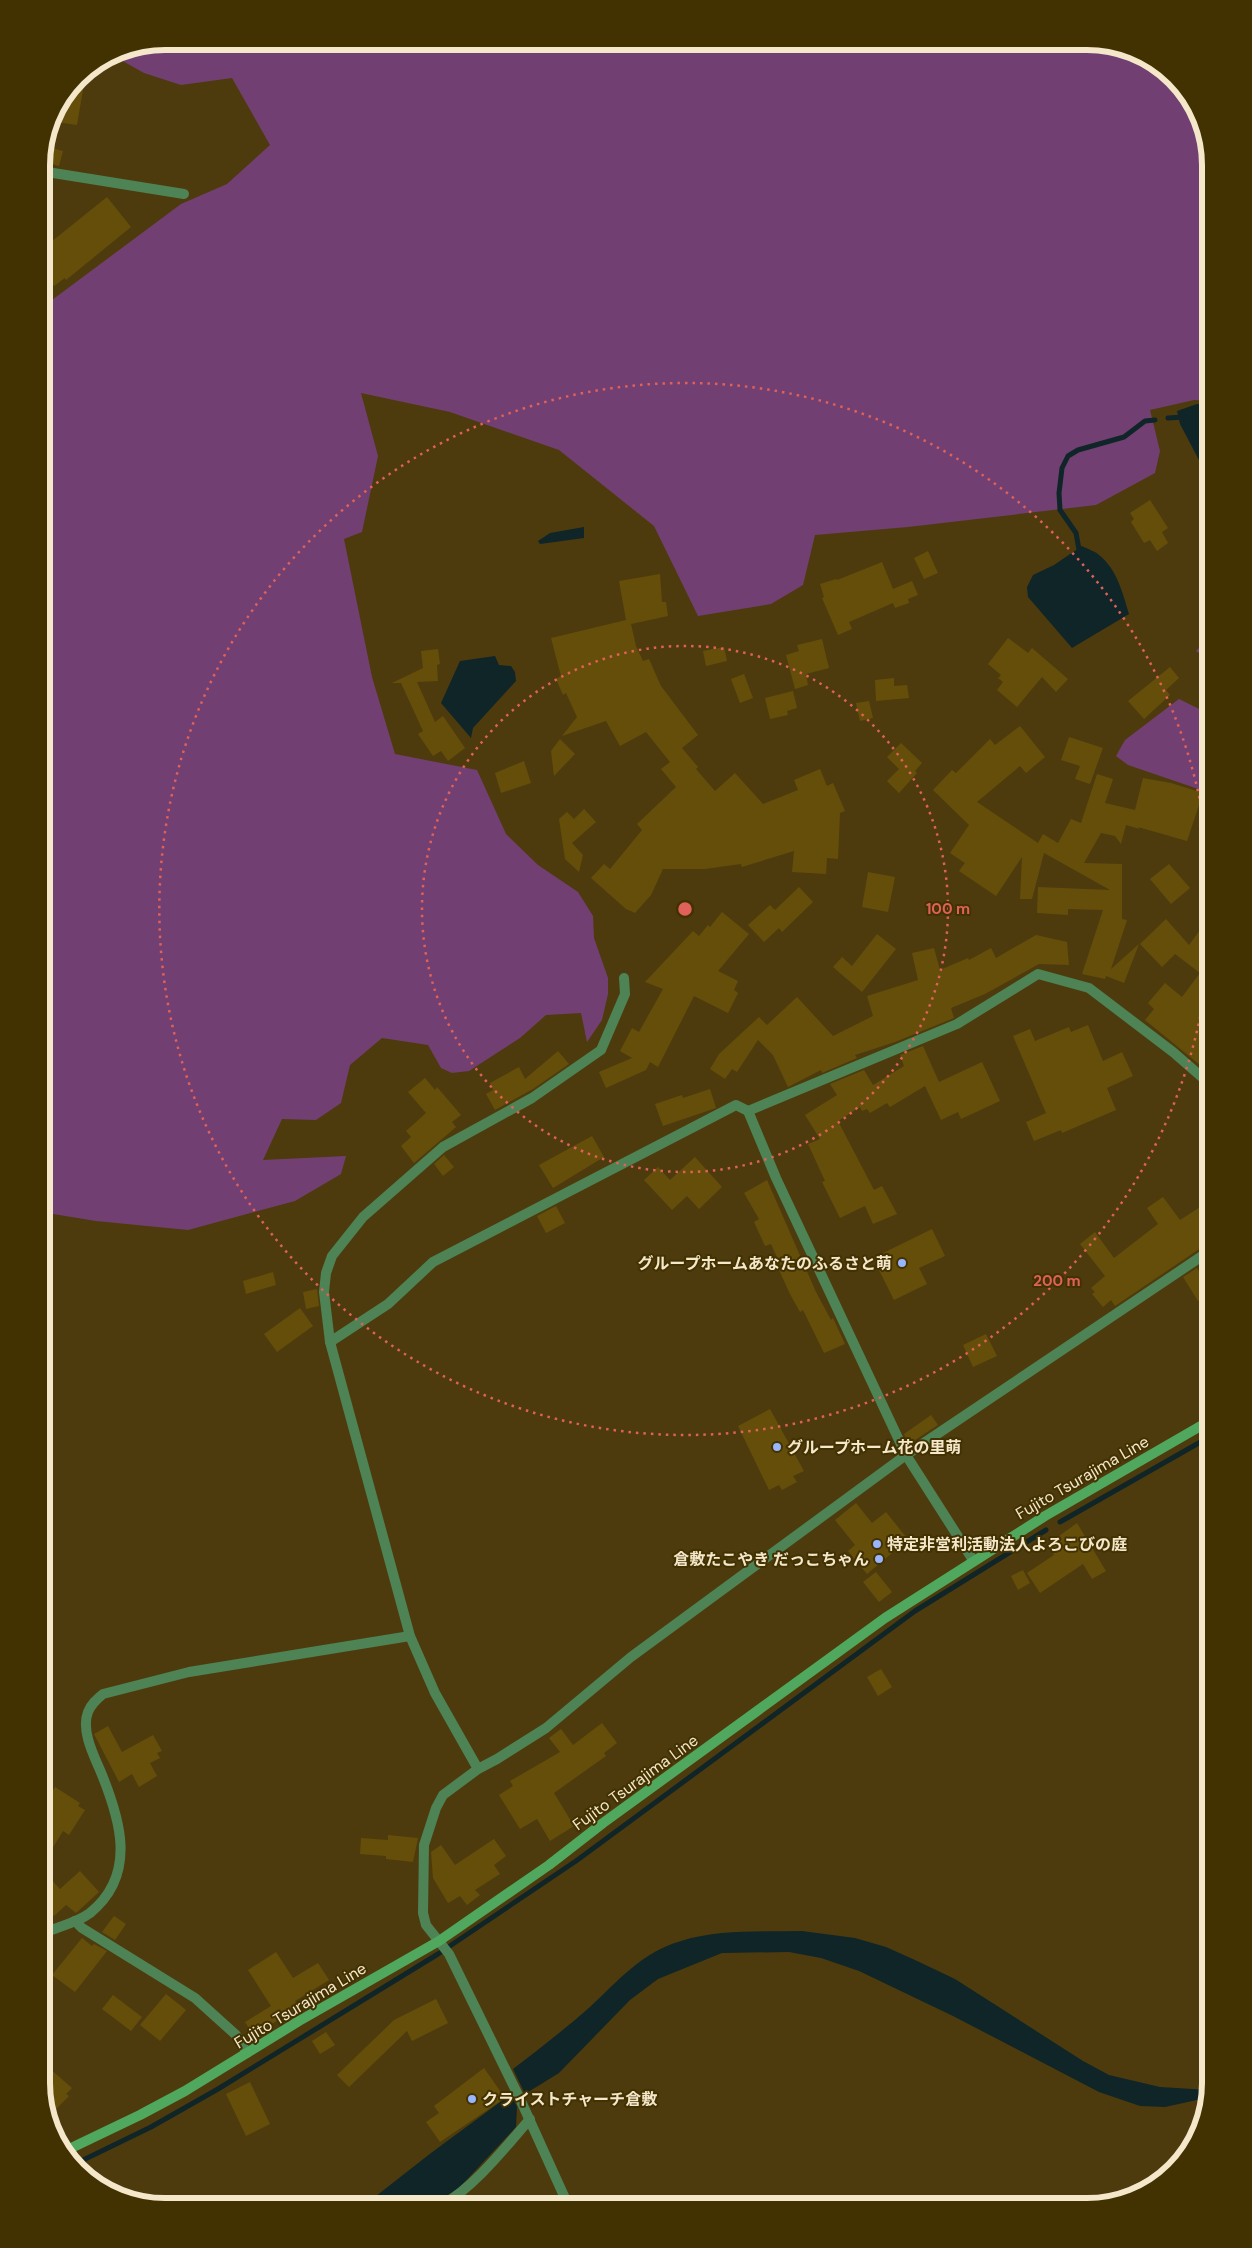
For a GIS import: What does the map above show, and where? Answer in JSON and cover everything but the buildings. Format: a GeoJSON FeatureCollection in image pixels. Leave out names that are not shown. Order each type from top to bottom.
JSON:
{"type":"FeatureCollection","features":[{"type":"Feature","properties":{"kind":"main road","name":"Fujito Tsurajima Line"},"geometry":{"type":"LineString","coordinates":[[70,2148],[147,2111],[247,2053],[444,1947],[603,1823],[886,1618],[973,1560],[1108,1478],[1202,1425]]}},
{"type":"Feature","properties":{"kind":"street"},"geometry":{"type":"LineString","coordinates":[[50,172],[184,194]]}},
{"type":"Feature","properties":{"kind":"street"},"geometry":{"type":"LineString","coordinates":[[748,1111],[957,1024],[1038,974],[1090,988],[1173,1052],[1202,1077]]}},
{"type":"Feature","properties":{"kind":"street"},"geometry":{"type":"LineString","coordinates":[[478,1769],[435,1693],[410,1636],[330,1342],[324,1292],[326,1273],[332,1256],[363,1216],[443,1147],[532,1098],[600,1050],[625,994],[624,978]]}},
{"type":"Feature","properties":{"kind":"street"},"geometry":{"type":"LineString","coordinates":[[330,1342],[388,1304],[433,1262],[736,1105],[748,1111],[783,1193],[906,1455],[973,1560]]}},
{"type":"Feature","properties":{"kind":"street"},"geometry":{"type":"LineString","coordinates":[[564,2198],[516,2089],[444,1947],[426,1925],[423,1913],[424,1845],[436,1808],[443,1795],[478,1769],[546,1728],[653,1640],[906,1455],[1202,1256]]}},
{"type":"Feature","properties":{"kind":"street"},"geometry":{"type":"LineString","coordinates":[[50,1931],[76,1921],[90,1913],[108,1894],[121,1864],[122,1848],[117,1817],[89,1742],[88,1713],[92,1704],[103,1694],[189,1672],[410,1636]]}},
{"type":"Feature","properties":{"kind":"street"},"geometry":{"type":"LineString","coordinates":[[76,1921],[82,1928],[195,1998],[236,2035],[247,2053]]}},
{"type":"Feature","properties":{"kind":"street"},"geometry":{"type":"LineString","coordinates":[[454,2198],[481,2175],[530,2119]]}},
{"type":"Feature","properties":{"kind":"shaded area"},"geometry":{"type":"Polygon","coordinates":[[[165,50],[1094,50],[1124,56],[1138,62],[1151,69],[1173,89],[1183,101],[1196,128],[1202,165],[1202,400],[1194,400],[1150,410],[1160,451],[1155,473],[1096,505],[908,527],[815,535],[803,585],[771,604],[698,616],[654,526],[559,450],[450,412],[361,393],[378,456],[362,532],[344,539],[372,677],[395,754],[477,770],[506,834],[538,865],[578,892],[593,916],[594,938],[608,978],[608,994],[602,1020],[587,1042],[581,1013],[546,1015],[520,1038],[469,1071],[452,1073],[441,1068],[428,1045],[382,1038],[350,1065],[341,1103],[316,1120],[282,1119],[263,1160],[346,1156],[341,1174],[295,1201],[188,1230],[96,1221],[50,1213],[50,304],[52,300],[181,204],[227,184],[270,145],[232,78],[181,85],[144,73],[120,59],[143,52],[165,50]]]}},
{"type":"Feature","properties":{"kind":"shaded area"},"geometry":{"type":"Polygon","coordinates":[[[1202,645],[1202,655],[1196,651],[1202,645]]]}},
{"type":"Feature","properties":{"kind":"shaded area"},"geometry":{"type":"Polygon","coordinates":[[[1179,699],[1202,710],[1202,790],[1128,765],[1116,756],[1125,740],[1179,699]]]}},
{"type":"Feature","properties":{"kind":"water"},"geometry":{"type":"Polygon","coordinates":[[[1197,404],[1202,404],[1202,466],[1180,424],[1177,411],[1197,404]]]}},
{"type":"Feature","properties":{"kind":"water"},"geometry":{"type":"Polygon","coordinates":[[[584,527],[584,538],[540,544],[538,541],[550,533],[584,527]]]}},
{"type":"Feature","properties":{"kind":"water"},"geometry":{"type":"Polygon","coordinates":[[[1082,546],[1097,554],[1110,567],[1118,582],[1129,614],[1072,648],[1028,597],[1027,587],[1033,575],[1054,565],[1082,546]]]}},
{"type":"Feature","properties":{"kind":"water"},"geometry":{"type":"Polygon","coordinates":[[[495,656],[499,665],[511,666],[515,672],[516,681],[473,728],[471,738],[441,703],[460,661],[495,656]]]}},
{"type":"Feature","properties":{"kind":"water"},"geometry":{"type":"Polygon","coordinates":[[[802,1931],[855,1938],[886,1947],[955,1979],[1083,2061],[1109,2075],[1160,2087],[1202,2090],[1201,2099],[1165,2107],[1140,2106],[1099,2092],[953,2016],[859,1971],[821,1958],[789,1952],[722,1953],[658,1979],[630,2000],[559,2073],[525,2094],[513,2069],[581,2015],[631,1968],[654,1952],[681,1941],[696,1937],[741,1932],[802,1931]]]}},
{"type":"Feature","properties":{"kind":"water"},"geometry":{"type":"Polygon","coordinates":[[[511,2094],[517,2107],[516,2127],[459,2188],[443,2198],[374,2198],[511,2094]]]}},
{"type":"Feature","properties":{"kind":"waterway"},"geometry":{"type":"LineString","coordinates":[[1168,418],[1185,417]]}},
{"type":"Feature","properties":{"kind":"waterway"},"geometry":{"type":"LineString","coordinates":[[1080,555],[1076,533],[1060,510],[1059,493],[1062,468],[1068,456],[1078,450],[1124,437],[1145,421],[1155,420]]}},
{"type":"Feature","properties":{"kind":"waterway"},"geometry":{"type":"LineString","coordinates":[[1060,1522],[1202,1441]]}},
{"type":"Feature","properties":{"kind":"waterway"},"geometry":{"type":"LineString","coordinates":[[81,2161],[151,2127],[218,2089],[438,1954],[576,1861],[915,1611],[1046,1530]]}},
{"type":"Feature","properties":{"kind":"place","name":"グループホームあなたのふるさと萌"},"geometry":{"type":"Point","coordinates":[902,1263]}},
{"type":"Feature","properties":{"kind":"place","name":"グループホーム花の里萌"},"geometry":{"type":"Point","coordinates":[777,1447]}},
{"type":"Feature","properties":{"kind":"place","name":"特定非営利活動法人よろこびの庭"},"geometry":{"type":"Point","coordinates":[877,1544]}},
{"type":"Feature","properties":{"kind":"place","name":"倉敷たこやき だっこちゃん"},"geometry":{"type":"Point","coordinates":[879,1559]}},
{"type":"Feature","properties":{"kind":"place","name":"クライストチャーチ倉敷"},"geometry":{"type":"Point","coordinates":[472,2099]}}]}
